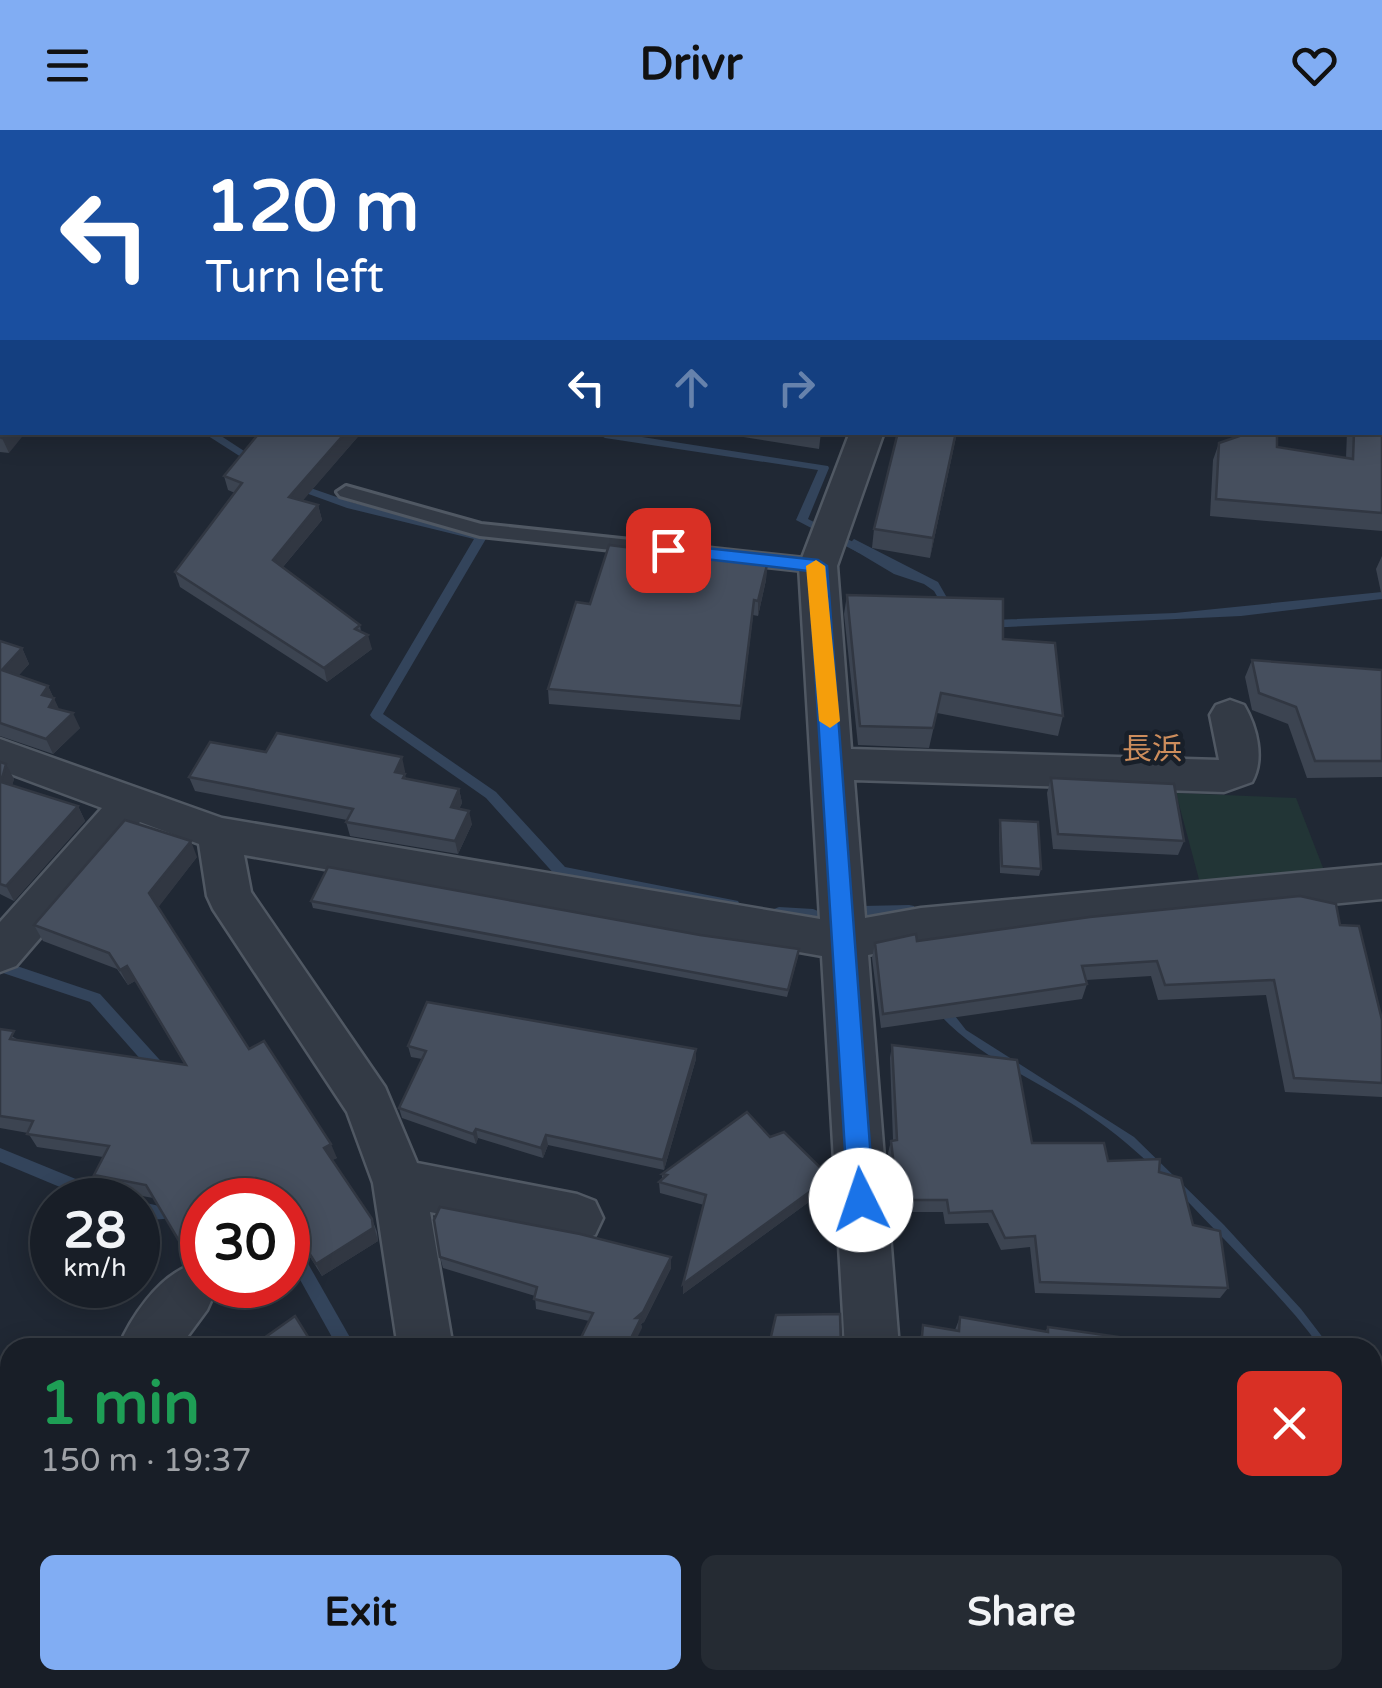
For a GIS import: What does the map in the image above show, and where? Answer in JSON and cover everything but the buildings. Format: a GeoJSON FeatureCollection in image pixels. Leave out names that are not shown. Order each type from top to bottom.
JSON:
{"type":"FeatureCollection","features":[{"type":"Feature","properties":{"kind":"street"},"geometry":{"type":"LineString","coordinates":[[865,435],[818,566],[871,1338]]}},
{"type":"Feature","properties":{"kind":"street"},"geometry":{"type":"LineString","coordinates":[[833,764],[1224,776],[1237,771],[1240,764],[1230,715]]}},
{"type":"Feature","properties":{"kind":"street"},"geometry":{"type":"LineString","coordinates":[[0,754],[219,834],[842,941],[920,926],[1382,882]]}},
{"type":"Feature","properties":{"kind":"street"},"geometry":{"type":"LineString","coordinates":[[0,953],[132,802]]}},
{"type":"Feature","properties":{"kind":"street"},"geometry":{"type":"LineString","coordinates":[[219,834],[228,896],[368,1102],[399,1182],[424,1338]]}},
{"type":"Feature","properties":{"kind":"street"},"geometry":{"type":"LineString","coordinates":[[399,1182],[577,1218]]}},
{"type":"Feature","properties":{"kind":"street"},"geometry":{"type":"LineString","coordinates":[[152,1338],[180,1302]]}},
{"type":"Feature","properties":{"kind":"lane"},"geometry":{"type":"LineString","coordinates":[[346,492],[480,530],[818,566]]}},
{"type":"Feature","properties":{"kind":"shaded area"},"geometry":{"type":"Polygon","coordinates":[[[1176,793],[1296,798],[1325,873],[1200,883],[1176,793]]]}},
{"type":"Feature","properties":{"kind":"water"},"geometry":{"type":"Polygon","coordinates":[[[854,539],[938,582],[958,617],[965,621],[1175,613],[1382,592],[1382,599],[1241,616],[963,629],[952,622],[934,591],[894,574],[847,546],[854,539]]]}},
{"type":"Feature","properties":{"kind":"water"},"geometry":{"type":"Polygon","coordinates":[[[937,993],[966,1030],[1134,1137],[1224,1225],[1323,1338],[1313,1338],[1192,1206],[1108,1128],[967,1040],[933,1007],[937,993]]]}},
{"type":"Feature","properties":{"kind":"waterway"},"geometry":{"type":"LineString","coordinates":[[212,435],[256,462]]}},
{"type":"Feature","properties":{"kind":"waterway"},"geometry":{"type":"LineString","coordinates":[[605,435],[824,468],[802,520],[863,550]]}},
{"type":"Feature","properties":{"kind":"waterway"},"geometry":{"type":"LineString","coordinates":[[296,486],[351,506],[481,537],[376,715],[491,795],[561,872],[733,905]]}},
{"type":"Feature","properties":{"kind":"waterway"},"geometry":{"type":"LineString","coordinates":[[862,912],[909,910],[910,916]]}},
{"type":"Feature","properties":{"kind":"waterway"},"geometry":{"type":"LineString","coordinates":[[779,913],[813,915]]}},
{"type":"Feature","properties":{"kind":"waterway"},"geometry":{"type":"LineString","coordinates":[[8,969],[95,998],[163,1074]]}},
{"type":"Feature","properties":{"kind":"waterway"},"geometry":{"type":"LineString","coordinates":[[0,1155],[56,1178]]}},
{"type":"Feature","properties":{"kind":"waterway"},"geometry":{"type":"LineString","coordinates":[[160,1214],[176,1201]]}},
{"type":"Feature","properties":{"kind":"waterway"},"geometry":{"type":"LineString","coordinates":[[310,1282],[342,1338]]}},
{"type":"Feature","properties":{"kind":"slow traffic"},"geometry":{"type":"LineString","coordinates":[[816,566],[830,721]]}},
{"type":"Feature","properties":{"kind":"district","name":"長浜"},"geometry":{"type":"Point","coordinates":[1152,749]}},
{"type":"Feature","properties":{"kind":"route"},"geometry":{"type":"LineString","coordinates":[[668,550],[818,566],[861,1200]]}}]}
